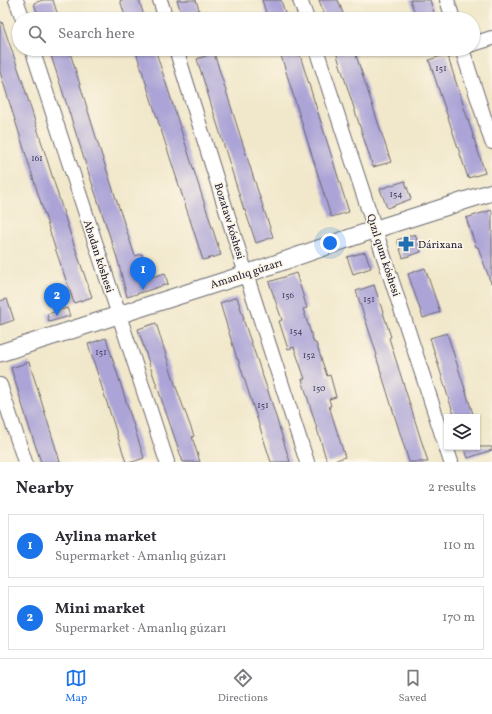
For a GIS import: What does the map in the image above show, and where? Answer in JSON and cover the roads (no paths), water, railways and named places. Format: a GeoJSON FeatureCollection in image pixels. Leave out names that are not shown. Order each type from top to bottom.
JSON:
{"type":"FeatureCollection","features":[{"type":"Feature","properties":{"kind":"street"},"geometry":{"type":"LineString","coordinates":[[16,0],[20,12]]}},
{"type":"Feature","properties":{"kind":"street"},"geometry":{"type":"LineString","coordinates":[[160,0],[164,12]]}},
{"type":"Feature","properties":{"kind":"street"},"geometry":{"type":"LineString","coordinates":[[300,0],[304,12]]}},
{"type":"Feature","properties":{"kind":"street"},"geometry":{"type":"LineString","coordinates":[[447,0],[451,12]]}},
{"type":"Feature","properties":{"kind":"street"},"geometry":{"type":"LineString","coordinates":[[480,42],[492,38]]}},
{"type":"Feature","properties":{"kind":"street","name":"Abadan kóshesi"},"geometry":{"type":"LineString","coordinates":[[34,56],[167,462]]}},
{"type":"Feature","properties":{"kind":"street","name":"Bozataw kóshesi"},"geometry":{"type":"LineString","coordinates":[[178,56],[246,274],[307,462]]}},
{"type":"Feature","properties":{"kind":"street","name":"Qızıl qum kóshesi"},"geometry":{"type":"LineString","coordinates":[[318,56],[451,462]]}},
{"type":"Feature","properties":{"kind":"street"},"geometry":{"type":"LineString","coordinates":[[464,56],[492,142]]}},
{"type":"Feature","properties":{"kind":"street","name":"Amanlıq gúzarı"},"geometry":{"type":"LineString","coordinates":[[0,353],[246,274],[376,229],[492,192]]}},
{"type":"Feature","properties":{"kind":"street"},"geometry":{"type":"LineString","coordinates":[[0,385],[25,462]]}},
{"type":"Feature","properties":{"kind":"place","name":"Dárixana"},"geometry":{"type":"Point","coordinates":[406,244]}},
{"type":"Feature","properties":{"kind":"place","name":"Aylina market"},"geometry":{"type":"Point","coordinates":[143,290]}},
{"type":"Feature","properties":{"kind":"place","name":"Mini market"},"geometry":{"type":"Point","coordinates":[57,316]}}]}
